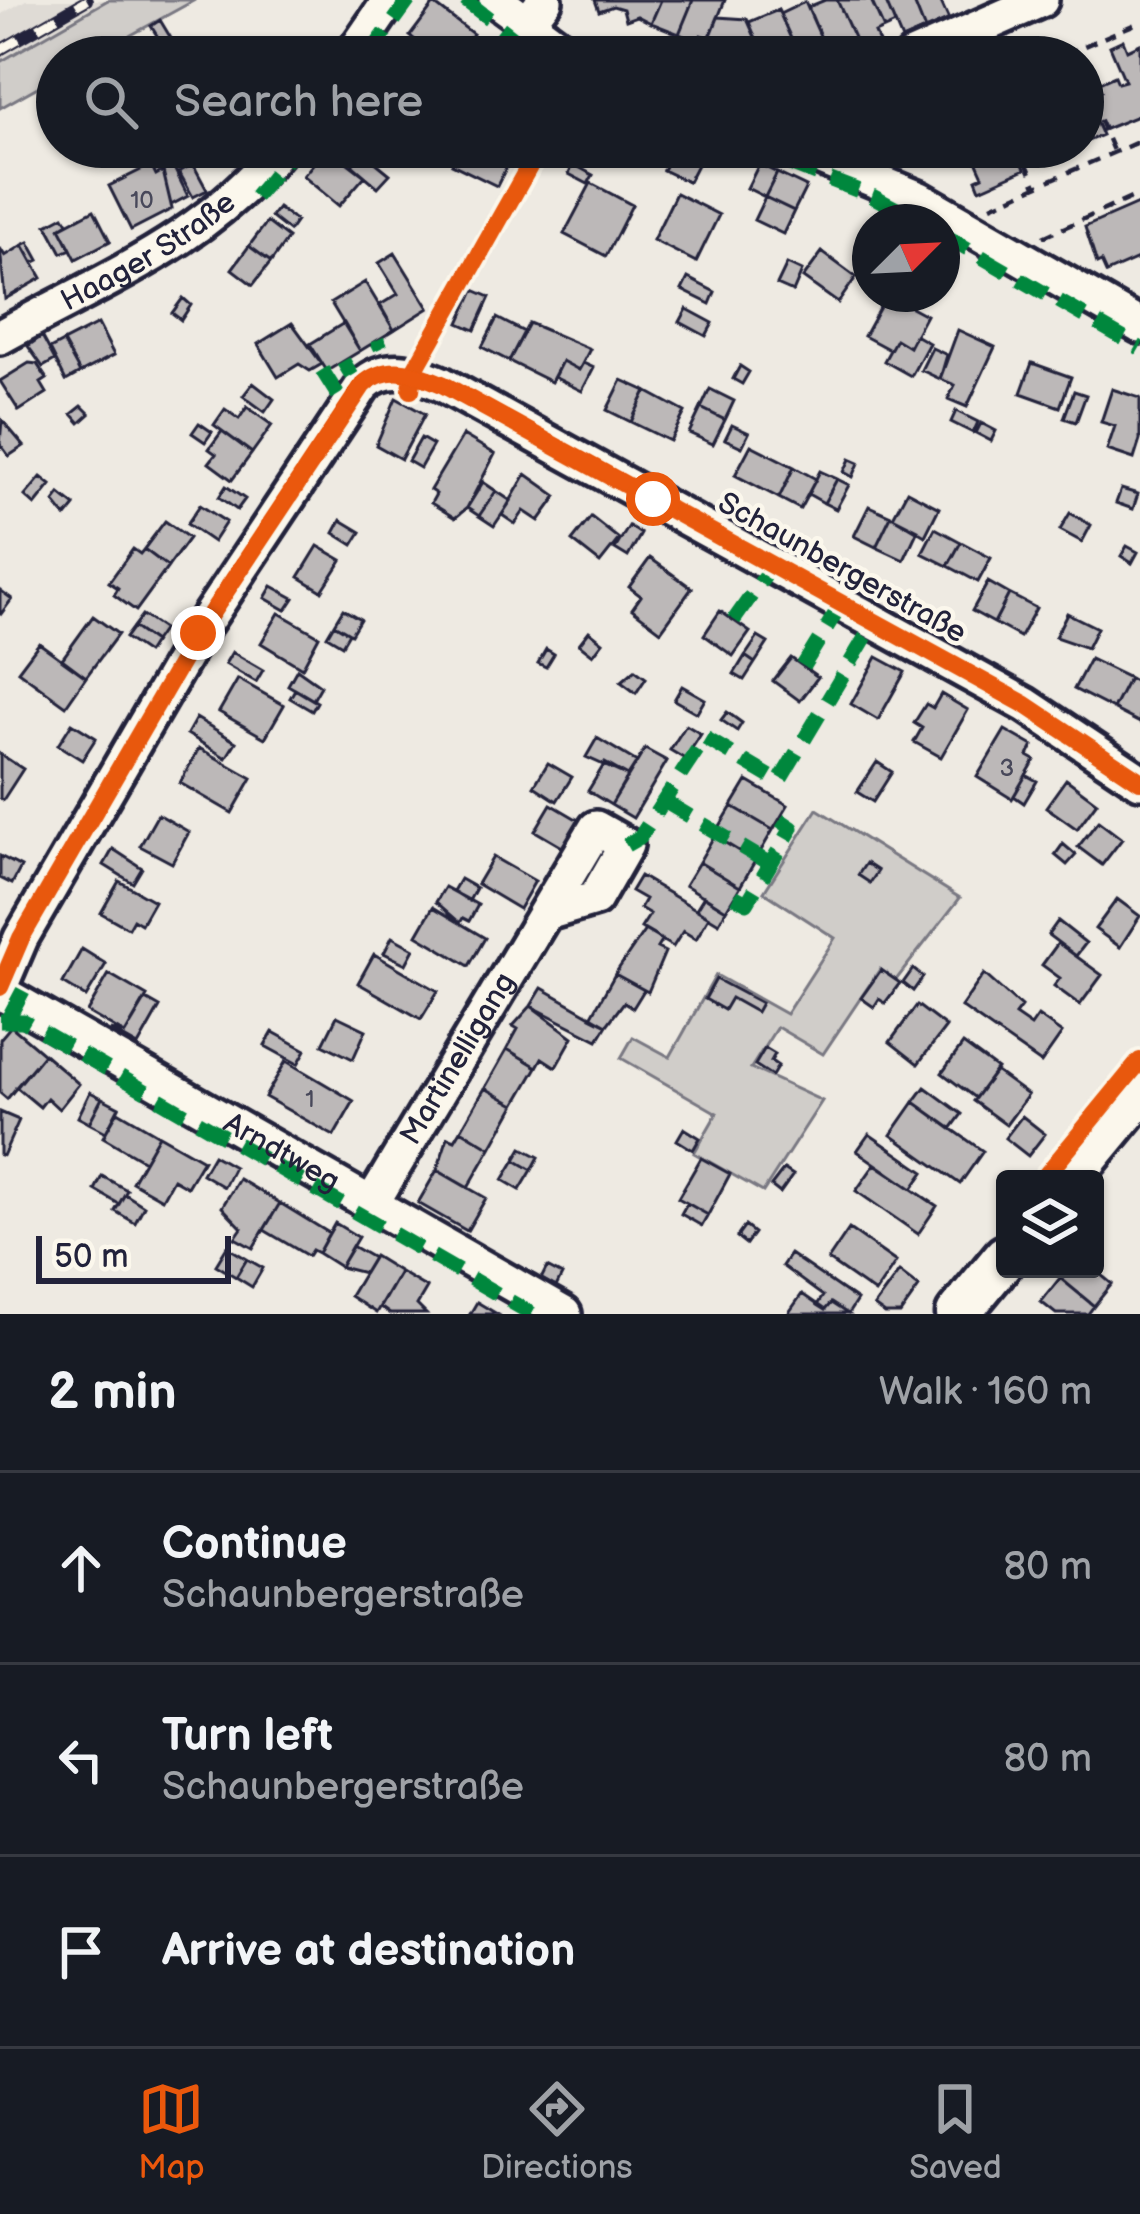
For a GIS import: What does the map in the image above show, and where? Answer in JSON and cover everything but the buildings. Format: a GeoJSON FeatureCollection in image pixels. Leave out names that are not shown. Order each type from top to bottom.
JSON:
{"type":"FeatureCollection","features":[{"type":"Feature","properties":{"kind":"main road"},"geometry":{"type":"LineString","coordinates":[[1076,1170],[1140,1093]]}},
{"type":"Feature","properties":{"kind":"main road"},"geometry":{"type":"LineString","coordinates":[[958,1314],[996,1268]]}},
{"type":"Feature","properties":{"kind":"street"},"geometry":{"type":"LineString","coordinates":[[365,36],[390,0]]}},
{"type":"Feature","properties":{"kind":"street"},"geometry":{"type":"LineString","coordinates":[[496,0],[535,13],[555,36]]}},
{"type":"Feature","properties":{"kind":"street"},"geometry":{"type":"LineString","coordinates":[[960,36],[1041,0]]}},
{"type":"Feature","properties":{"kind":"street","name":"Haager Straße"},"geometry":{"type":"LineString","coordinates":[[0,337],[200,227],[263,168]]}},
{"type":"Feature","properties":{"kind":"street"},"geometry":{"type":"LineString","coordinates":[[845,168],[920,199],[1140,326]]}},
{"type":"Feature","properties":{"kind":"street","name":"Schaunbergerstraße"},"geometry":{"type":"LineString","coordinates":[[0,990],[22,938],[198,633],[362,385],[382,372],[413,373],[442,384],[1026,705],[1140,781]]}},
{"type":"Feature","properties":{"kind":"street","name":"Martinelligang"},"geometry":{"type":"LineString","coordinates":[[372,1203],[531,929],[547,913]]}},
{"type":"Feature","properties":{"kind":"street","name":"Arndtweg"},"geometry":{"type":"LineString","coordinates":[[0,990],[564,1314]]}},
{"type":"Feature","properties":{"kind":"path"},"geometry":{"type":"LineString","coordinates":[[1104,37],[1140,22]]}},
{"type":"Feature","properties":{"kind":"path"},"geometry":{"type":"LineString","coordinates":[[1104,130],[1114,153]]}},
{"type":"Feature","properties":{"kind":"path"},"geometry":{"type":"LineString","coordinates":[[1104,157],[1140,141]]}},
{"type":"Feature","properties":{"kind":"path"},"geometry":{"type":"LineString","coordinates":[[1029,168],[1037,186]]}},
{"type":"Feature","properties":{"kind":"path"},"geometry":{"type":"LineString","coordinates":[[982,210],[1079,168]]}},
{"type":"Feature","properties":{"kind":"path"},"geometry":{"type":"LineString","coordinates":[[1033,241],[1140,194]]}},
{"type":"Feature","properties":{"kind":"shaded area"},"geometry":{"type":"Polygon","coordinates":[[[26,0],[108,0],[45,36],[36,36],[36,41],[0,62],[0,15],[26,0]]]}},
{"type":"Feature","properties":{"kind":"shaded area"},"geometry":{"type":"Polygon","coordinates":[[[108,0],[195,0],[129,36],[45,36],[108,0]]]}},
{"type":"Feature","properties":{"kind":"shaded area"},"geometry":{"type":"Polygon","coordinates":[[[36,41],[36,88],[0,108],[0,62],[36,41]]]}},
{"type":"Feature","properties":{"kind":"shaded area"},"geometry":{"type":"Polygon","coordinates":[[[817,809],[960,898],[896,980],[880,969],[823,1054],[777,1027],[751,1068],[822,1101],[763,1192],[694,1153],[717,1113],[621,1058],[633,1037],[670,1057],[716,975],[786,1014],[835,938],[764,892],[817,809]]]}},
{"type":"Feature","properties":{"kind":"railway"},"geometry":{"type":"LineString","coordinates":[[0,50],[87,0]]}},
{"type":"Feature","properties":{"kind":"marked path"},"geometry":{"type":"LineString","coordinates":[[383,36],[409,0]]}},
{"type":"Feature","properties":{"kind":"marked path"},"geometry":{"type":"LineString","coordinates":[[465,0],[511,36]]}},
{"type":"Feature","properties":{"kind":"marked path"},"geometry":{"type":"LineString","coordinates":[[255,197],[279,168]]}},
{"type":"Feature","properties":{"kind":"marked path"},"geometry":{"type":"LineString","coordinates":[[800,168],[887,204]]}},
{"type":"Feature","properties":{"kind":"marked path"},"geometry":{"type":"LineString","coordinates":[[960,244],[1140,348]]}},
{"type":"Feature","properties":{"kind":"marked path"},"geometry":{"type":"LineString","coordinates":[[377,340],[381,348]]}},
{"type":"Feature","properties":{"kind":"marked path"},"geometry":{"type":"LineString","coordinates":[[343,361],[352,376]]}},
{"type":"Feature","properties":{"kind":"marked path"},"geometry":{"type":"LineString","coordinates":[[322,370],[339,397]]}},
{"type":"Feature","properties":{"kind":"marked path"},"geometry":{"type":"LineString","coordinates":[[734,620],[765,576]]}},
{"type":"Feature","properties":{"kind":"marked path"},"geometry":{"type":"LineString","coordinates":[[803,666],[835,614]]}},
{"type":"Feature","properties":{"kind":"marked path"},"geometry":{"type":"LineString","coordinates":[[626,845],[640,837],[705,738],[779,782],[878,616]]}},
{"type":"Feature","properties":{"kind":"marked path"},"geometry":{"type":"LineString","coordinates":[[664,801],[770,864]]}},
{"type":"Feature","properties":{"kind":"marked path"},"geometry":{"type":"LineString","coordinates":[[734,896],[747,903],[792,828],[780,820]]}},
{"type":"Feature","properties":{"kind":"marked path"},"geometry":{"type":"LineString","coordinates":[[9,1017],[25,987]]}},
{"type":"Feature","properties":{"kind":"marked path"},"geometry":{"type":"LineString","coordinates":[[0,1021],[24,1021],[532,1314]]}},
{"type":"Feature","properties":{"kind":"cycle path"},"geometry":{"type":"LineString","coordinates":[[411,390],[413,373],[528,168]]}},
{"type":"Feature","properties":{"kind":"cycle path"},"geometry":{"type":"LineString","coordinates":[[0,987],[21,938],[198,633],[363,385],[391,372],[411,373],[442,384],[1026,705],[1140,781]]}},
{"type":"Feature","properties":{"kind":"cycle path"},"geometry":{"type":"LineString","coordinates":[[1050,1170],[1140,1061]]}},
{"type":"Feature","properties":{"kind":"route"},"geometry":{"type":"LineString","coordinates":[[198,633],[362,385],[382,372],[413,373],[442,384],[653,499]]}}]}
